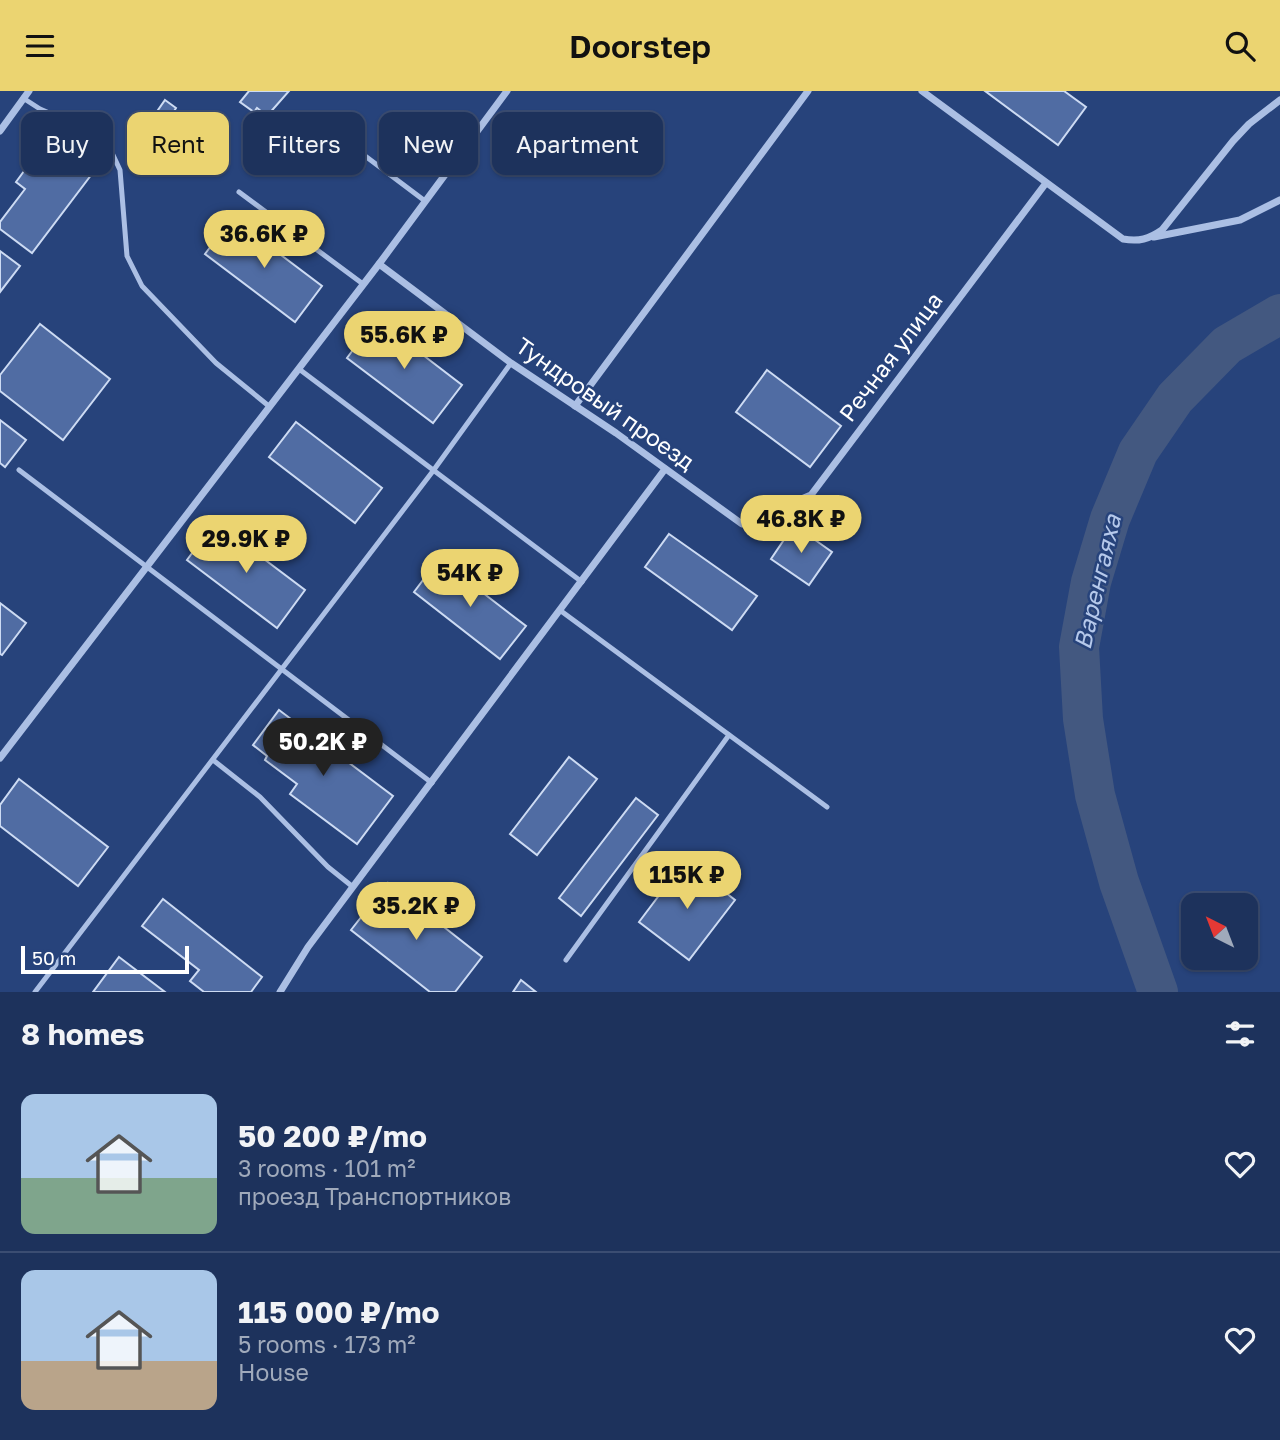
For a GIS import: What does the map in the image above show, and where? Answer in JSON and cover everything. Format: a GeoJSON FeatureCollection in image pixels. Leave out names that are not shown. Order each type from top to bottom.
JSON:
{"type":"FeatureCollection","features":[{"type":"Feature","properties":{"kind":"street"},"geometry":{"type":"LineString","coordinates":[[0,131],[29,91]]}},
{"type":"Feature","properties":{"kind":"street"},"geometry":{"type":"LineString","coordinates":[[0,758],[379,264],[507,91]]}},
{"type":"Feature","properties":{"kind":"street"},"geometry":{"type":"LineString","coordinates":[[575,406],[808,91]]}},
{"type":"Feature","properties":{"kind":"street"},"geometry":{"type":"LineString","coordinates":[[922,91],[1123,239],[1136,241],[1229,223],[1280,200]]}},
{"type":"Feature","properties":{"kind":"street"},"geometry":{"type":"LineString","coordinates":[[1151,237],[1162,230],[1241,133],[1280,100]]}},
{"type":"Feature","properties":{"kind":"street","name":"Речная улица"},"geometry":{"type":"LineString","coordinates":[[742,524],[811,495],[1046,183]]}},
{"type":"Feature","properties":{"kind":"street","name":"Тундровый проезд"},"geometry":{"type":"LineString","coordinates":[[379,264],[512,363],[742,524]]}},
{"type":"Feature","properties":{"kind":"street"},"geometry":{"type":"LineString","coordinates":[[280,992],[308,947],[665,470]]}},
{"type":"Feature","properties":{"kind":"lane"},"geometry":{"type":"LineString","coordinates":[[23,98],[40,109],[79,126],[113,155],[120,170],[127,255],[142,286],[216,363],[270,407]]}},
{"type":"Feature","properties":{"kind":"lane"},"geometry":{"type":"LineString","coordinates":[[365,156],[425,201]]}},
{"type":"Feature","properties":{"kind":"lane"},"geometry":{"type":"LineString","coordinates":[[239,192],[363,284]]}},
{"type":"Feature","properties":{"kind":"lane"},"geometry":{"type":"LineString","coordinates":[[36,992],[433,471],[512,363]]}},
{"type":"Feature","properties":{"kind":"lane"},"geometry":{"type":"LineString","coordinates":[[299,369],[582,582]]}},
{"type":"Feature","properties":{"kind":"lane"},"geometry":{"type":"LineString","coordinates":[[19,470],[432,783]]}},
{"type":"Feature","properties":{"kind":"lane"},"geometry":{"type":"LineString","coordinates":[[561,611],[827,807]]}},
{"type":"Feature","properties":{"kind":"lane"},"geometry":{"type":"LineString","coordinates":[[566,960],[729,735]]}},
{"type":"Feature","properties":{"kind":"lane"},"geometry":{"type":"LineString","coordinates":[[213,760],[260,797],[323,862],[353,887]]}},
{"type":"Feature","properties":{"kind":"building"},"geometry":{"type":"Polygon","coordinates":[[[249,91],[289,91],[271,112],[262,112],[257,108],[254,112],[240,102],[249,91]]]}},
{"type":"Feature","properties":{"kind":"building"},"geometry":{"type":"Polygon","coordinates":[[[985,91],[1064,91],[1086,107],[1058,145],[985,91]]]}},
{"type":"Feature","properties":{"kind":"building"},"geometry":{"type":"Polygon","coordinates":[[[165,100],[176,108],[174,112],[157,112],[165,100]]]}},
{"type":"Feature","properties":{"kind":"building"},"geometry":{"type":"Polygon","coordinates":[[[21,175],[91,175],[32,253],[0,229],[0,222],[25,189],[16,182],[21,175]]]}},
{"type":"Feature","properties":{"kind":"building"},"geometry":{"type":"Polygon","coordinates":[[[232,218],[322,286],[295,322],[205,254],[232,218]]]}},
{"type":"Feature","properties":{"kind":"building"},"geometry":{"type":"Polygon","coordinates":[[[0,251],[20,266],[0,292],[0,251]]]}},
{"type":"Feature","properties":{"kind":"building"},"geometry":{"type":"Polygon","coordinates":[[[376,319],[462,385],[433,423],[347,358],[376,319]]]}},
{"type":"Feature","properties":{"kind":"building"},"geometry":{"type":"Polygon","coordinates":[[[40,324],[110,379],[63,440],[0,391],[0,375],[40,324]]]}},
{"type":"Feature","properties":{"kind":"building"},"geometry":{"type":"Polygon","coordinates":[[[767,370],[841,426],[810,467],[736,412],[767,370]]]}},
{"type":"Feature","properties":{"kind":"building"},"geometry":{"type":"Polygon","coordinates":[[[0,420],[26,440],[5,467],[0,463],[0,420]]]}},
{"type":"Feature","properties":{"kind":"building"},"geometry":{"type":"Polygon","coordinates":[[[296,422],[382,488],[355,523],[269,457],[296,422]]]}},
{"type":"Feature","properties":{"kind":"building"},"geometry":{"type":"Polygon","coordinates":[[[215,522],[305,590],[277,628],[187,560],[215,522]]]}},
{"type":"Feature","properties":{"kind":"building"},"geometry":{"type":"Polygon","coordinates":[[[794,525],[832,552],[809,585],[771,559],[794,525]]]}},
{"type":"Feature","properties":{"kind":"building"},"geometry":{"type":"Polygon","coordinates":[[[669,534],[757,596],[732,630],[645,567],[669,534]]]}},
{"type":"Feature","properties":{"kind":"building"},"geometry":{"type":"Polygon","coordinates":[[[439,559],[526,626],[500,659],[414,592],[439,559]]]}},
{"type":"Feature","properties":{"kind":"building"},"geometry":{"type":"Polygon","coordinates":[[[0,603],[26,623],[2,655],[0,654],[0,603]]]}},
{"type":"Feature","properties":{"kind":"building"},"geometry":{"type":"Polygon","coordinates":[[[279,710],[393,796],[357,844],[290,794],[297,784],[265,760],[267,756],[253,745],[279,710]]]}},
{"type":"Feature","properties":{"kind":"building"},"geometry":{"type":"Polygon","coordinates":[[[569,757],[597,779],[537,855],[510,834],[569,757]]]}},
{"type":"Feature","properties":{"kind":"building"},"geometry":{"type":"Polygon","coordinates":[[[19,779],[108,847],[78,886],[0,826],[0,805],[19,779]]]}},
{"type":"Feature","properties":{"kind":"building"},"geometry":{"type":"Polygon","coordinates":[[[636,798],[658,815],[581,916],[559,898],[636,798]]]}},
{"type":"Feature","properties":{"kind":"building"},"geometry":{"type":"Polygon","coordinates":[[[685,861],[735,900],[689,960],[639,922],[685,861]]]}},
{"type":"Feature","properties":{"kind":"building"},"geometry":{"type":"Polygon","coordinates":[[[388,883],[482,957],[455,992],[430,992],[351,930],[388,883]]]}},
{"type":"Feature","properties":{"kind":"building"},"geometry":{"type":"Polygon","coordinates":[[[163,899],[262,977],[251,992],[204,992],[190,981],[199,970],[142,926],[163,899]]]}},
{"type":"Feature","properties":{"kind":"building"},"geometry":{"type":"Polygon","coordinates":[[[119,957],[165,992],[93,992],[119,957]]]}},
{"type":"Feature","properties":{"kind":"building"},"geometry":{"type":"Polygon","coordinates":[[[521,980],[536,992],[513,992],[521,980]]]}},
{"type":"Feature","properties":{"kind":"waterway","name":"Варенгаяха"},"geometry":{"type":"LineString","coordinates":[[1158,992],[1119,882],[1095,795],[1083,719],[1079,647],[1091,582],[1110,519],[1138,452],[1175,398],[1227,345],[1280,314]]}}]}
